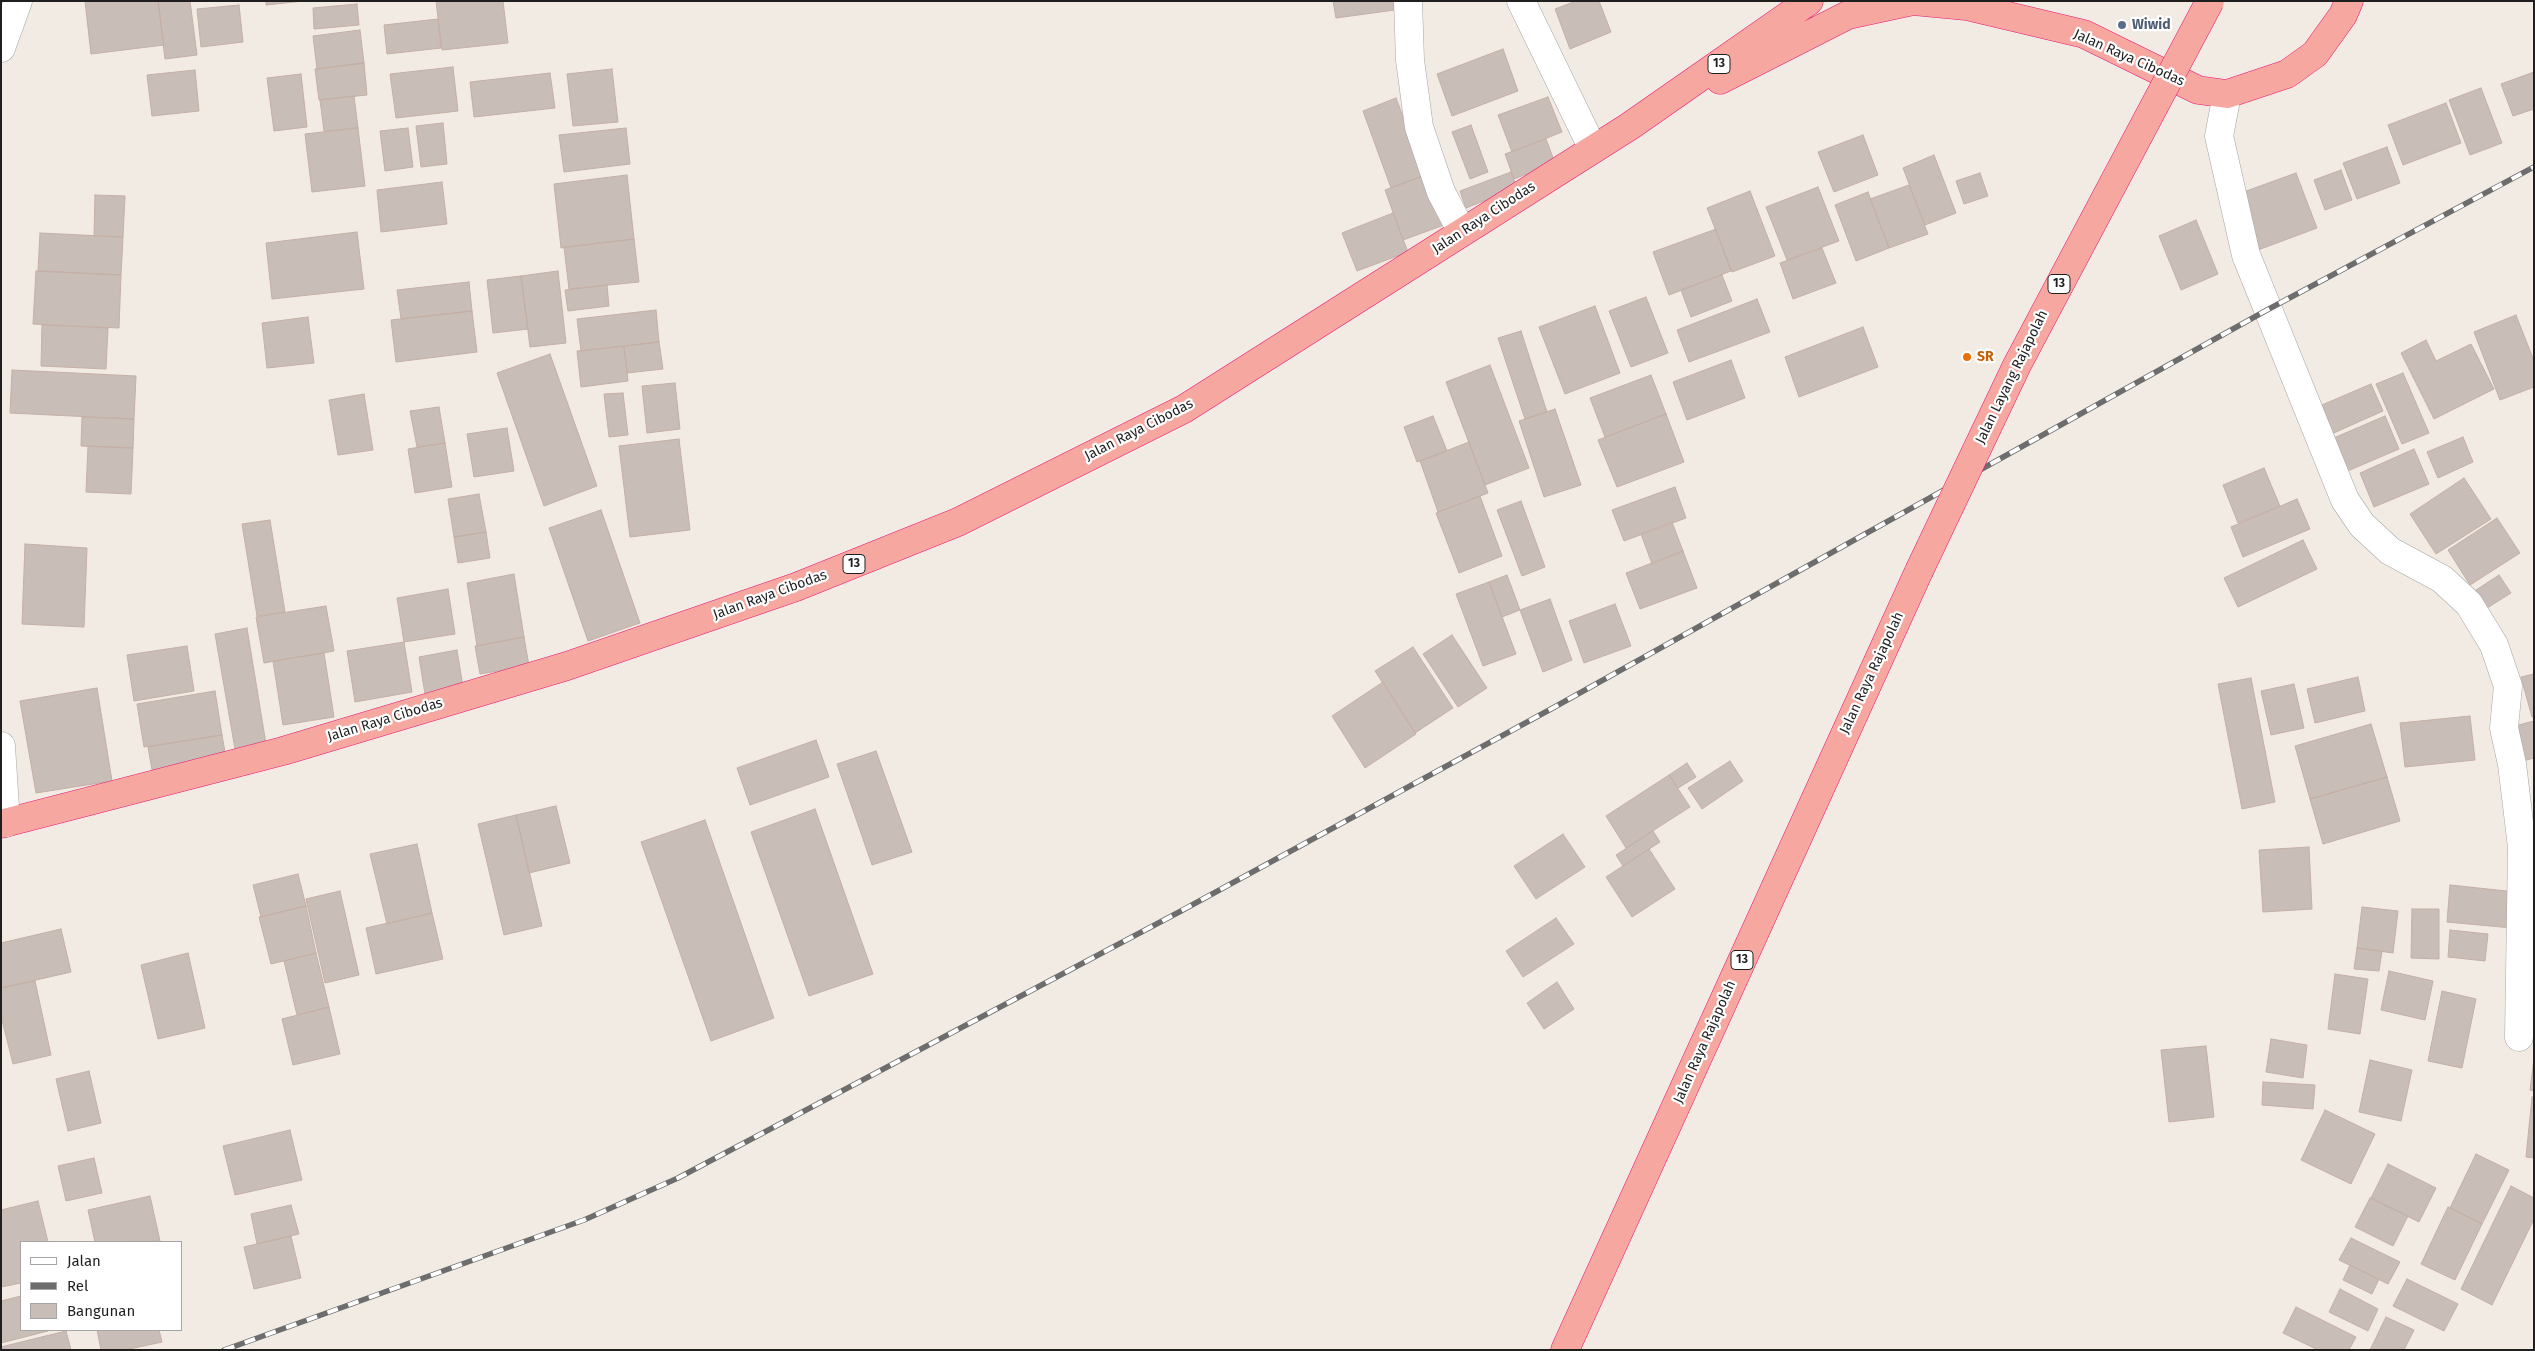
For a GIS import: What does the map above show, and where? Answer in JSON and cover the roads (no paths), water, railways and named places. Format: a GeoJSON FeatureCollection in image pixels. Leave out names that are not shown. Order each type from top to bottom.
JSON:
{"type":"FeatureCollection","features":[{"type":"Feature","properties":{"kind":"highway","name":"Jalan Raya Cibodas"},"geometry":{"type":"LineString","coordinates":[[4,823],[283,751],[567,666],[796,587],[958,522],[1184,409],[1630,126],[1809,1]]}},
{"type":"Feature","properties":{"kind":"highway","name":"Jalan Raya Cibodas"},"geometry":{"type":"LineString","coordinates":[[1630,126],[1848,16],[1913,1],[1966,6],[2084,34],[2198,90],[2227,94],[2287,74],[2315,54],[2343,15],[2349,1]]}},
{"type":"Feature","properties":{"kind":"highway","name":"Jalan Layang Rajapolah"},"geometry":{"type":"LineString","coordinates":[[1919,571],[2017,365],[2210,1]]}},
{"type":"Feature","properties":{"kind":"highway","name":"Jalan Raya Rajapolah"},"geometry":{"type":"LineString","coordinates":[[1565,1350],[1919,571]]}},
{"type":"Feature","properties":{"kind":"street"},"geometry":{"type":"LineString","coordinates":[[1,48],[18,1]]}},
{"type":"Feature","properties":{"kind":"street"},"geometry":{"type":"LineString","coordinates":[[1408,1],[1410,60],[1419,127],[1441,192],[1462,232]]}},
{"type":"Feature","properties":{"kind":"street"},"geometry":{"type":"LineString","coordinates":[[1521,1],[1593,149]]}},
{"type":"Feature","properties":{"kind":"street"},"geometry":{"type":"LineString","coordinates":[[2227,94],[2219,136],[2246,255],[2345,500],[2362,525],[2390,550],[2442,579],[2469,604],[2494,646],[2508,686],[2504,728],[2512,764],[2522,847],[2519,1036]]}},
{"type":"Feature","properties":{"kind":"street"},"geometry":{"type":"LineString","coordinates":[[1,746],[4,823]]}},
{"type":"Feature","properties":{"kind":"railway"},"geometry":{"type":"LineString","coordinates":[[224,1350],[584,1220],[678,1178],[1181,911],[1551,709],[2267,310],[2534,167]]}},
{"type":"Feature","properties":{"kind":"place","name":"Wiwid"},"geometry":{"type":"Point","coordinates":[2122,25]}},
{"type":"Feature","properties":{"kind":"place","name":"SR"},"geometry":{"type":"Point","coordinates":[1967,357]}}]}
